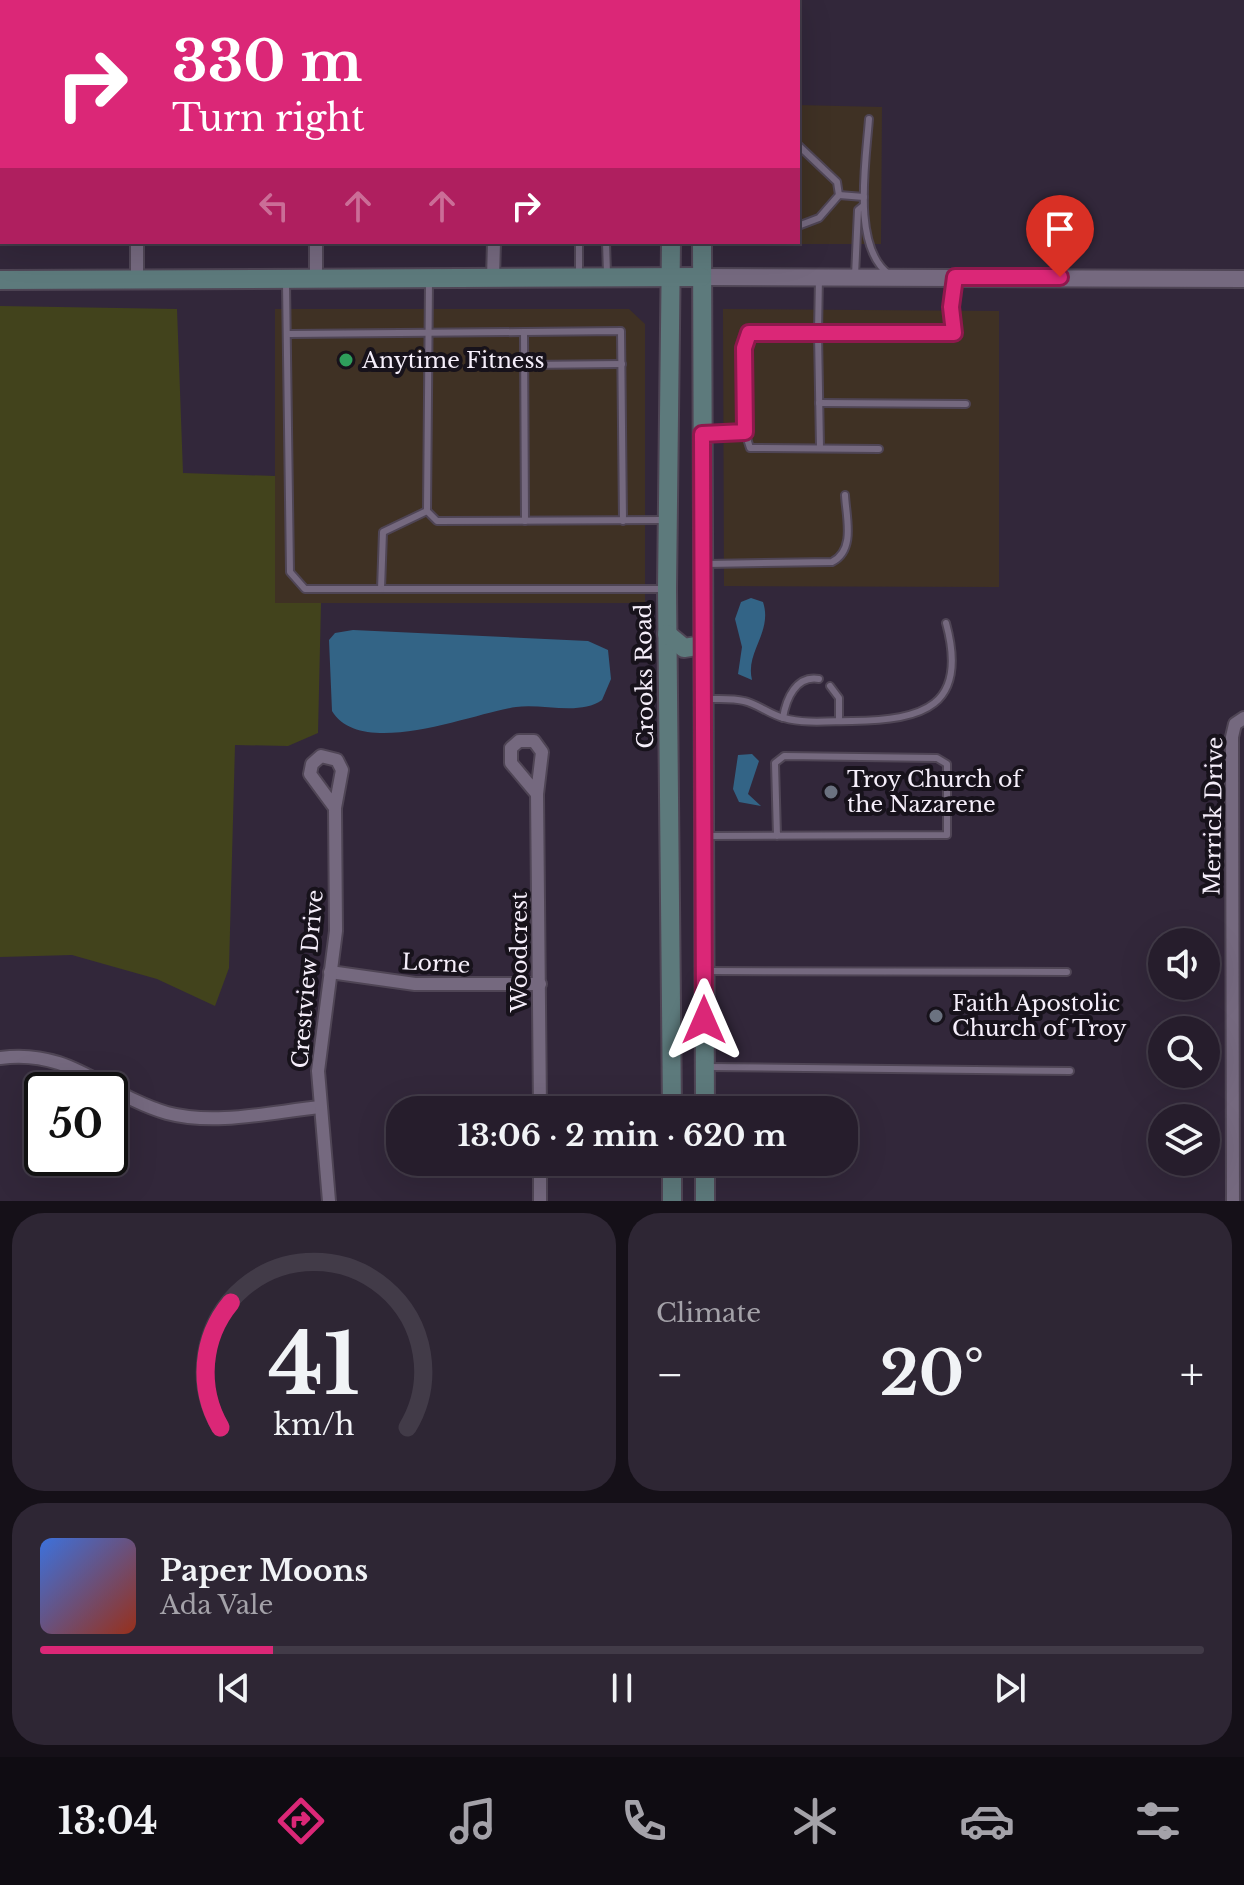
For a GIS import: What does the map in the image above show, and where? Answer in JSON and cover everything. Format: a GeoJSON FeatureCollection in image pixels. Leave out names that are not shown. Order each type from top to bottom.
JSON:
{"type":"FeatureCollection","features":[{"type":"Feature","properties":{"kind":"main road","name":"Crooks Road"},"geometry":{"type":"LineString","coordinates":[[671,244],[667,634],[672,1096]]}},
{"type":"Feature","properties":{"kind":"main road"},"geometry":{"type":"LineString","coordinates":[[702,244],[705,1096]]}},
{"type":"Feature","properties":{"kind":"main road"},"geometry":{"type":"LineString","coordinates":[[0,280],[702,277]]}},
{"type":"Feature","properties":{"kind":"main road"},"geometry":{"type":"LineString","coordinates":[[670,340],[691,339],[702,349]]}},
{"type":"Feature","properties":{"kind":"main road"},"geometry":{"type":"LineString","coordinates":[[667,634],[684,648],[703,645]]}},
{"type":"Feature","properties":{"kind":"main road"},"geometry":{"type":"LineString","coordinates":[[671,807],[692,805],[704,826]]}},
{"type":"Feature","properties":{"kind":"main road"},"geometry":{"type":"LineString","coordinates":[[672,1033],[686,1048],[705,1045]]}},
{"type":"Feature","properties":{"kind":"main road"},"geometry":{"type":"LineString","coordinates":[[672,1176],[672,1201]]}},
{"type":"Feature","properties":{"kind":"main road"},"geometry":{"type":"LineString","coordinates":[[705,1176],[705,1201]]}},
{"type":"Feature","properties":{"kind":"street"},"geometry":{"type":"LineString","coordinates":[[137,244],[137,280]]}},
{"type":"Feature","properties":{"kind":"street"},"geometry":{"type":"LineString","coordinates":[[316,244],[316,279]]}},
{"type":"Feature","properties":{"kind":"street"},"geometry":{"type":"LineString","coordinates":[[493,278],[494,244]]}},
{"type":"Feature","properties":{"kind":"street"},"geometry":{"type":"LineString","coordinates":[[702,277],[1244,279]]}},
{"type":"Feature","properties":{"kind":"street","name":"Merrick Drive"},"geometry":{"type":"LineString","coordinates":[[1233,1201],[1232,737],[1241,719]]}},
{"type":"Feature","properties":{"kind":"street","name":"Woodcrest"},"geometry":{"type":"LineString","coordinates":[[537,794],[540,1096]]}},
{"type":"Feature","properties":{"kind":"street","name":"Crestview Drive"},"geometry":{"type":"LineString","coordinates":[[329,1201],[320,1107],[319,1051],[337,915],[335,808]]}},
{"type":"Feature","properties":{"kind":"street","name":"Lorne"},"geometry":{"type":"LineString","coordinates":[[330,972],[415,984],[540,984]]}},
{"type":"Feature","properties":{"kind":"street"},"geometry":{"type":"LineString","coordinates":[[0,1058],[36,1057],[61,1062],[160,1110],[193,1118],[320,1107]]}},
{"type":"Feature","properties":{"kind":"street"},"geometry":{"type":"LineString","coordinates":[[540,1176],[540,1201]]}},
{"type":"Feature","properties":{"kind":"lane"},"geometry":{"type":"LineString","coordinates":[[869,119],[863,202],[871,251],[880,266],[894,278]]}},
{"type":"Feature","properties":{"kind":"lane"},"geometry":{"type":"LineString","coordinates":[[800,147],[837,182],[839,195],[819,218],[800,225]]}},
{"type":"Feature","properties":{"kind":"lane"},"geometry":{"type":"LineString","coordinates":[[839,195],[863,202]]}},
{"type":"Feature","properties":{"kind":"lane"},"geometry":{"type":"LineString","coordinates":[[855,277],[858,210],[863,202]]}},
{"type":"Feature","properties":{"kind":"lane"},"geometry":{"type":"LineString","coordinates":[[579,244],[579,277]]}},
{"type":"Feature","properties":{"kind":"lane"},"geometry":{"type":"LineString","coordinates":[[606,244],[607,277]]}},
{"type":"Feature","properties":{"kind":"lane"},"geometry":{"type":"LineString","coordinates":[[819,277],[820,448]]}},
{"type":"Feature","properties":{"kind":"lane"},"geometry":{"type":"LineString","coordinates":[[879,449],[750,448],[745,432],[744,348],[749,333],[954,333],[951,307],[955,277]]}},
{"type":"Feature","properties":{"kind":"lane"},"geometry":{"type":"LineString","coordinates":[[429,278],[427,511],[437,521],[667,520]]}},
{"type":"Feature","properties":{"kind":"lane"},"geometry":{"type":"LineString","coordinates":[[286,279],[290,572],[305,589],[667,589]]}},
{"type":"Feature","properties":{"kind":"lane"},"geometry":{"type":"LineString","coordinates":[[289,334],[621,331],[623,521]]}},
{"type":"Feature","properties":{"kind":"lane"},"geometry":{"type":"LineString","coordinates":[[524,332],[525,521]]}},
{"type":"Feature","properties":{"kind":"lane"},"geometry":{"type":"LineString","coordinates":[[525,365],[622,364]]}},
{"type":"Feature","properties":{"kind":"lane"},"geometry":{"type":"LineString","coordinates":[[819,403],[966,404]]}},
{"type":"Feature","properties":{"kind":"lane"},"geometry":{"type":"LineString","coordinates":[[702,434],[745,432]]}},
{"type":"Feature","properties":{"kind":"lane"},"geometry":{"type":"LineString","coordinates":[[703,564],[832,562],[842,557],[847,548],[845,495]]}},
{"type":"Feature","properties":{"kind":"lane"},"geometry":{"type":"LineString","coordinates":[[381,589],[383,532],[427,511]]}},
{"type":"Feature","properties":{"kind":"lane"},"geometry":{"type":"LineString","coordinates":[[704,699],[747,701],[783,718],[898,720],[924,711],[941,696],[952,675],[954,652],[946,623]]}},
{"type":"Feature","properties":{"kind":"lane"},"geometry":{"type":"LineString","coordinates":[[783,718],[790,693],[804,680],[819,679]]}},
{"type":"Feature","properties":{"kind":"lane"},"geometry":{"type":"LineString","coordinates":[[830,686],[839,698],[839,721]]}},
{"type":"Feature","properties":{"kind":"lane"},"geometry":{"type":"LineString","coordinates":[[704,826],[777,836],[947,835],[947,764],[937,758],[784,756],[775,763],[777,836]]}},
{"type":"Feature","properties":{"kind":"lane"},"geometry":{"type":"LineString","coordinates":[[704,971],[1067,972]]}},
{"type":"Feature","properties":{"kind":"lane"},"geometry":{"type":"LineString","coordinates":[[705,1067],[1070,1071]]}},
{"type":"Feature","properties":{"kind":"shaded area"},"geometry":{"type":"Polygon","coordinates":[[[800,105],[882,107],[881,244],[800,244],[800,105]]]}},
{"type":"Feature","properties":{"kind":"shaded area"},"geometry":{"type":"Polygon","coordinates":[[[0,306],[177,309],[183,473],[275,476],[275,603],[321,603],[318,733],[288,746],[235,745],[229,968],[215,1006],[157,979],[72,955],[0,957],[0,306]]]}},
{"type":"Feature","properties":{"kind":"shaded area"},"geometry":{"type":"Polygon","coordinates":[[[275,309],[629,309],[645,324],[645,603],[275,603],[275,309]]]}},
{"type":"Feature","properties":{"kind":"shaded area"},"geometry":{"type":"Polygon","coordinates":[[[723,309],[999,311],[999,587],[724,586],[723,309]]]}},
{"type":"Feature","properties":{"kind":"water"},"geometry":{"type":"Polygon","coordinates":[[[751,598],[763,602],[765,613],[765,623],[752,660],[752,680],[738,674],[742,647],[735,619],[741,602],[751,598]]]}},
{"type":"Feature","properties":{"kind":"water"},"geometry":{"type":"Polygon","coordinates":[[[353,630],[588,641],[608,650],[611,679],[602,700],[593,705],[572,708],[516,707],[419,730],[367,732],[347,725],[332,711],[329,640],[335,633],[353,630]]]}},
{"type":"Feature","properties":{"kind":"water"},"geometry":{"type":"Polygon","coordinates":[[[752,754],[759,761],[748,794],[761,806],[739,802],[733,789],[738,755],[752,754]]]}},
{"type":"Feature","properties":{"kind":"place","name":"Anytime Fitness"},"geometry":{"type":"Point","coordinates":[346,360]}},
{"type":"Feature","properties":{"kind":"place","name":"Troy Church of the Nazarene"},"geometry":{"type":"Point","coordinates":[831,792]}},
{"type":"Feature","properties":{"kind":"place","name":"Faith Apostolic Church of Troy"},"geometry":{"type":"Point","coordinates":[936,1016]}},
{"type":"Feature","properties":{"kind":"route"},"geometry":{"type":"LineString","coordinates":[[704,1020],[702,434],[745,432],[744,348],[749,333],[954,333],[951,307],[955,277],[1060,277]]}}]}
